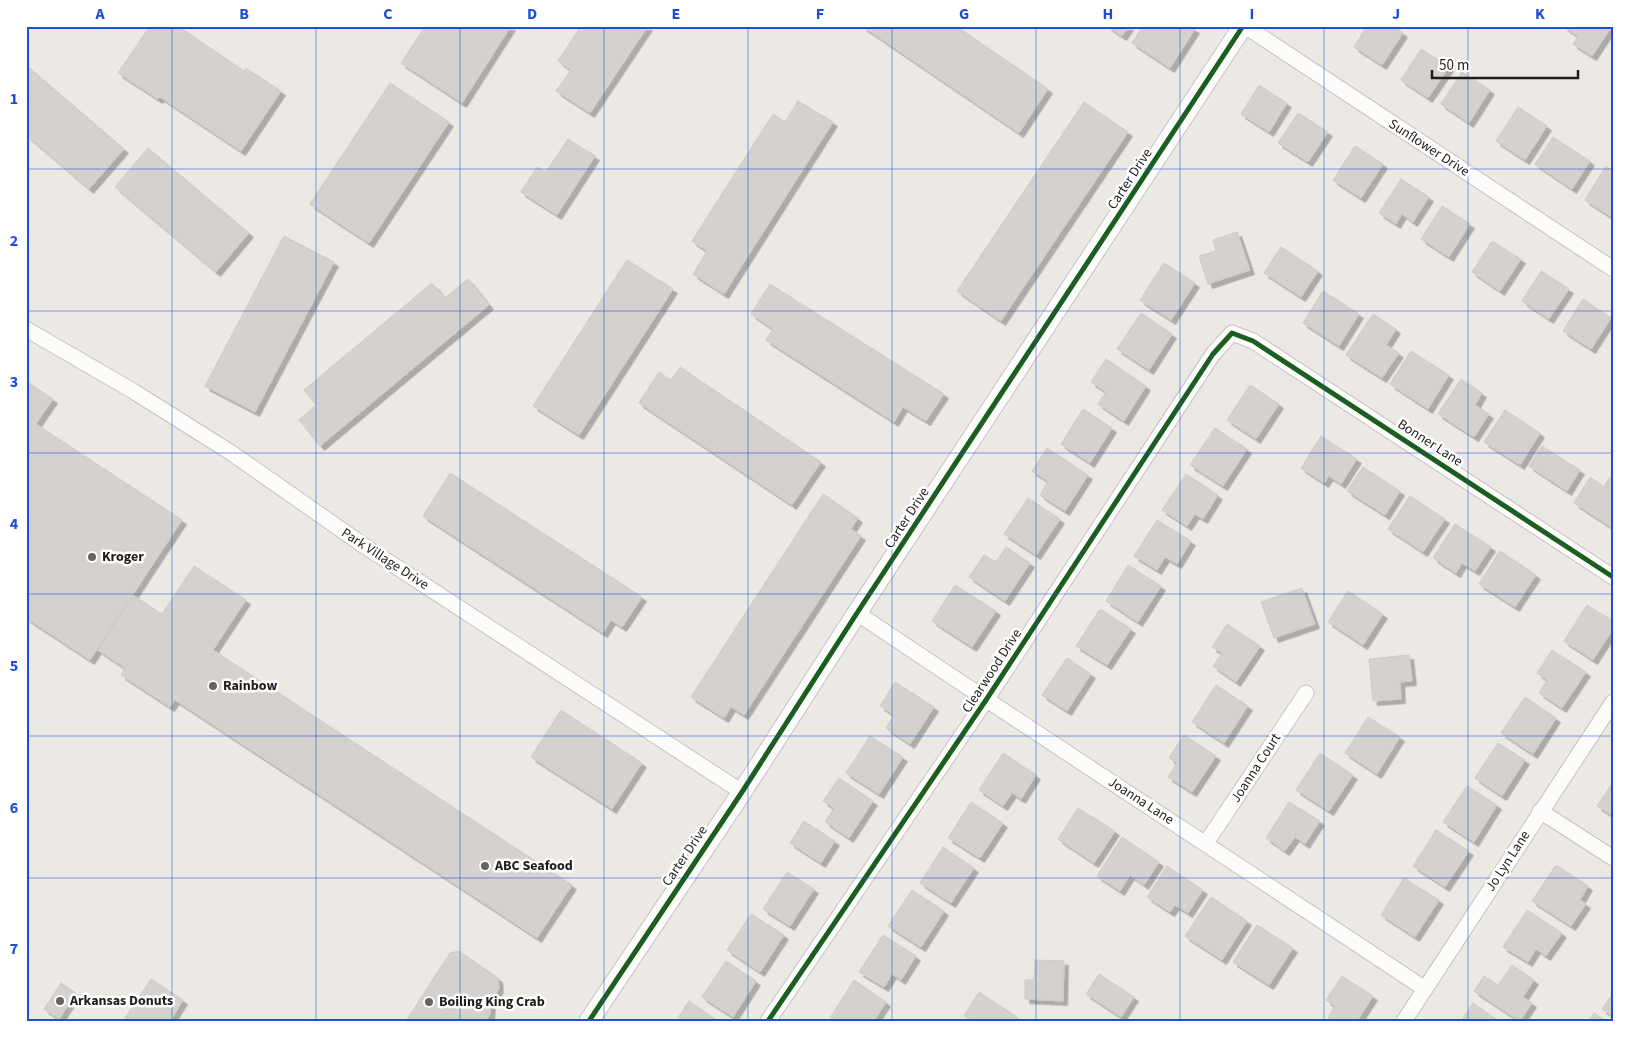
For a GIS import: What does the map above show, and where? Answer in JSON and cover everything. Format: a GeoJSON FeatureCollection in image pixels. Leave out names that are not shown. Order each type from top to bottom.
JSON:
{"type":"FeatureCollection","features":[{"type":"Feature","properties":{"kind":"street","name":"Sunflower Drive"},"geometry":{"type":"LineString","coordinates":[[1244,26],[1613,269]]}},
{"type":"Feature","properties":{"kind":"street","name":"Carter Drive"},"geometry":{"type":"LineString","coordinates":[[589,1021],[742,792],[857,613],[1244,26]]}},
{"type":"Feature","properties":{"kind":"street","name":"Park Village Drive"},"geometry":{"type":"LineString","coordinates":[[26,329],[133,391],[230,452],[366,547],[742,792]]}},
{"type":"Feature","properties":{"kind":"street","name":"Bonner Lane"},"geometry":{"type":"LineString","coordinates":[[1232,333],[1252,341],[1613,577]]}},
{"type":"Feature","properties":{"kind":"street","name":"Clearwood Drive"},"geometry":{"type":"LineString","coordinates":[[768,1021],[986,700],[1213,354],[1232,333]]}},
{"type":"Feature","properties":{"kind":"street","name":"Joanna Lane"},"geometry":{"type":"LineString","coordinates":[[857,613],[1425,989]]}},
{"type":"Feature","properties":{"kind":"street","name":"Joanna Court"},"geometry":{"type":"LineString","coordinates":[[1206,843],[1306,692]]}},
{"type":"Feature","properties":{"kind":"street","name":"Jo Lyn Lane"},"geometry":{"type":"LineString","coordinates":[[1404,1021],[1613,702]]}},
{"type":"Feature","properties":{"kind":"street"},"geometry":{"type":"LineString","coordinates":[[1540,811],[1613,858]]}},
{"type":"Feature","properties":{"kind":"building"},"geometry":{"type":"Polygon","coordinates":[[[150,26],[178,26],[244,71],[246,68],[281,91],[241,151],[160,97],[158,99],[118,73],[150,26]]]}},
{"type":"Feature","properties":{"kind":"building"},"geometry":{"type":"Polygon","coordinates":[[[430,26],[511,26],[462,103],[401,63],[424,28],[428,31],[430,26]]]}},
{"type":"Feature","properties":{"kind":"building"},"geometry":{"type":"Polygon","coordinates":[[[581,26],[648,26],[590,113],[556,91],[571,70],[558,61],[581,26]]]}},
{"type":"Feature","properties":{"kind":"building"},"geometry":{"type":"Polygon","coordinates":[[[862,26],[956,26],[1048,89],[1019,133],[862,26]]]}},
{"type":"Feature","properties":{"kind":"building"},"geometry":{"type":"Polygon","coordinates":[[[1107,26],[1129,26],[1122,36],[1107,26]]]}},
{"type":"Feature","properties":{"kind":"building"},"geometry":{"type":"Polygon","coordinates":[[[1143,26],[1190,26],[1195,29],[1170,68],[1132,43],[1143,26]]]}},
{"type":"Feature","properties":{"kind":"building"},"geometry":{"type":"Polygon","coordinates":[[[1367,26],[1393,26],[1403,33],[1382,65],[1354,47],[1367,26]]]}},
{"type":"Feature","properties":{"kind":"building"},"geometry":{"type":"Polygon","coordinates":[[[1563,26],[1612,26],[1592,56],[1573,44],[1578,36],[1563,26]]]}},
{"type":"Feature","properties":{"kind":"building"},"geometry":{"type":"Polygon","coordinates":[[[1421,49],[1449,67],[1428,98],[1401,80],[1421,49]]]}},
{"type":"Feature","properties":{"kind":"building"},"geometry":{"type":"Polygon","coordinates":[[[26,65],[124,149],[89,189],[26,135],[26,65]]]}},
{"type":"Feature","properties":{"kind":"building"},"geometry":{"type":"Polygon","coordinates":[[[1462,72],[1490,90],[1469,123],[1441,104],[1462,72]]]}},
{"type":"Feature","properties":{"kind":"building"},"geometry":{"type":"Polygon","coordinates":[[[390,83],[449,122],[369,243],[310,204],[390,83]]]}},
{"type":"Feature","properties":{"kind":"building"},"geometry":{"type":"Polygon","coordinates":[[[1259,85],[1287,103],[1269,132],[1241,114],[1259,85]]]}},
{"type":"Feature","properties":{"kind":"building"},"geometry":{"type":"Polygon","coordinates":[[[798,101],[833,122],[724,294],[693,274],[707,251],[692,241],[773,114],[785,122],[798,101]]]}},
{"type":"Feature","properties":{"kind":"building"},"geometry":{"type":"Polygon","coordinates":[[[1084,102],[1128,132],[1001,321],[957,291],[1084,102]]]}},
{"type":"Feature","properties":{"kind":"building"},"geometry":{"type":"Polygon","coordinates":[[[1518,107],[1547,126],[1525,160],[1496,141],[1518,107]]]}},
{"type":"Feature","properties":{"kind":"building"},"geometry":{"type":"Polygon","coordinates":[[[1298,113],[1328,132],[1308,162],[1278,143],[1298,113]]]}},
{"type":"Feature","properties":{"kind":"building"},"geometry":{"type":"Polygon","coordinates":[[[1553,137],[1590,161],[1572,189],[1535,164],[1553,137]]]}},
{"type":"Feature","properties":{"kind":"building"},"geometry":{"type":"Polygon","coordinates":[[[568,139],[595,156],[557,215],[521,192],[537,167],[546,172],[568,139]]]}},
{"type":"Feature","properties":{"kind":"building"},"geometry":{"type":"Polygon","coordinates":[[[1355,146],[1383,164],[1361,198],[1333,180],[1355,146]]]}},
{"type":"Feature","properties":{"kind":"building"},"geometry":{"type":"Polygon","coordinates":[[[148,148],[249,233],[216,272],[115,187],[148,148]]]}},
{"type":"Feature","properties":{"kind":"building"},"geometry":{"type":"Polygon","coordinates":[[[1606,166],[1613,171],[1613,218],[1585,200],[1606,166]]]}},
{"type":"Feature","properties":{"kind":"building"},"geometry":{"type":"Polygon","coordinates":[[[1401,179],[1429,197],[1413,222],[1402,214],[1396,224],[1379,213],[1401,179]]]}},
{"type":"Feature","properties":{"kind":"building"},"geometry":{"type":"Polygon","coordinates":[[[1442,206],[1470,224],[1449,257],[1421,239],[1442,206]]]}},
{"type":"Feature","properties":{"kind":"building"},"geometry":{"type":"Polygon","coordinates":[[[1237,232],[1250,270],[1208,284],[1199,256],[1216,251],[1213,240],[1237,232]]]}},
{"type":"Feature","properties":{"kind":"building"},"geometry":{"type":"Polygon","coordinates":[[[284,236],[334,262],[255,412],[205,386],[284,236]]]}},
{"type":"Feature","properties":{"kind":"building"},"geometry":{"type":"Polygon","coordinates":[[[1492,241],[1521,259],[1500,291],[1472,272],[1492,241]]]}},
{"type":"Feature","properties":{"kind":"building"},"geometry":{"type":"Polygon","coordinates":[[[1281,247],[1318,271],[1301,297],[1264,273],[1281,247]]]}},
{"type":"Feature","properties":{"kind":"building"},"geometry":{"type":"Polygon","coordinates":[[[627,260],[673,289],[579,435],[533,406],[627,260]]]}},
{"type":"Feature","properties":{"kind":"building"},"geometry":{"type":"Polygon","coordinates":[[[1164,263],[1195,283],[1171,320],[1140,300],[1164,263]]]}},
{"type":"Feature","properties":{"kind":"building"},"geometry":{"type":"Polygon","coordinates":[[[1541,271],[1569,289],[1549,319],[1522,301],[1541,271]]]}},
{"type":"Feature","properties":{"kind":"building"},"geometry":{"type":"Polygon","coordinates":[[[468,279],[489,305],[320,446],[299,420],[316,405],[304,390],[432,283],[445,298],[468,279]]]}},
{"type":"Feature","properties":{"kind":"building"},"geometry":{"type":"Polygon","coordinates":[[[770,284],[944,394],[926,421],[903,407],[894,422],[766,340],[773,329],[751,314],[770,284]]]}},
{"type":"Feature","properties":{"kind":"building"},"geometry":{"type":"Polygon","coordinates":[[[1323,291],[1359,314],[1339,346],[1303,323],[1323,291]]]}},
{"type":"Feature","properties":{"kind":"building"},"geometry":{"type":"Polygon","coordinates":[[[1583,299],[1611,318],[1591,349],[1563,331],[1583,299]]]}},
{"type":"Feature","properties":{"kind":"building"},"geometry":{"type":"Polygon","coordinates":[[[1141,313],[1172,334],[1149,370],[1117,349],[1141,313]]]}},
{"type":"Feature","properties":{"kind":"building"},"geometry":{"type":"Polygon","coordinates":[[[1373,314],[1396,329],[1386,345],[1399,353],[1382,378],[1346,355],[1373,314]]]}},
{"type":"Feature","properties":{"kind":"building"},"geometry":{"type":"Polygon","coordinates":[[[1411,351],[1449,375],[1428,409],[1390,384],[1411,351]]]}},
{"type":"Feature","properties":{"kind":"building"},"geometry":{"type":"Polygon","coordinates":[[[1106,359],[1146,386],[1124,421],[1098,404],[1106,392],[1091,382],[1106,359]]]}},
{"type":"Feature","properties":{"kind":"building"},"geometry":{"type":"Polygon","coordinates":[[[680,367],[821,462],[792,505],[639,403],[659,372],[671,380],[680,367]]]}},
{"type":"Feature","properties":{"kind":"building"},"geometry":{"type":"Polygon","coordinates":[[[1461,379],[1482,393],[1475,405],[1489,414],[1474,437],[1438,414],[1461,379]]]}},
{"type":"Feature","properties":{"kind":"building","name":"Kroger"},"geometry":{"type":"Polygon","coordinates":[[[26,381],[53,399],[36,424],[182,520],[90,660],[26,618],[26,381]]]}},
{"type":"Feature","properties":{"kind":"building"},"geometry":{"type":"Polygon","coordinates":[[[1250,385],[1279,404],[1256,439],[1227,420],[1250,385]]]}},
{"type":"Feature","properties":{"kind":"building"},"geometry":{"type":"Polygon","coordinates":[[[1083,409],[1112,428],[1090,463],[1061,444],[1083,409]]]}},
{"type":"Feature","properties":{"kind":"building"},"geometry":{"type":"Polygon","coordinates":[[[1505,410],[1540,433],[1520,465],[1484,442],[1505,410]]]}},
{"type":"Feature","properties":{"kind":"building"},"geometry":{"type":"Polygon","coordinates":[[[1215,428],[1247,449],[1223,486],[1190,465],[1215,428]]]}},
{"type":"Feature","properties":{"kind":"building"},"geometry":{"type":"Polygon","coordinates":[[[1321,436],[1357,459],[1341,484],[1329,476],[1324,483],[1301,468],[1321,436]]]}},
{"type":"Feature","properties":{"kind":"building"},"geometry":{"type":"Polygon","coordinates":[[[1542,446],[1580,470],[1567,491],[1529,466],[1542,446]]]}},
{"type":"Feature","properties":{"kind":"building"},"geometry":{"type":"Polygon","coordinates":[[[1047,448],[1088,475],[1065,511],[1040,495],[1048,481],[1032,471],[1047,448]]]}},
{"type":"Feature","properties":{"kind":"building"},"geometry":{"type":"Polygon","coordinates":[[[1363,467],[1400,491],[1385,515],[1347,491],[1363,467]]]}},
{"type":"Feature","properties":{"kind":"building"},"geometry":{"type":"Polygon","coordinates":[[[450,473],[642,597],[622,627],[611,620],[603,633],[423,516],[450,473]]]}},
{"type":"Feature","properties":{"kind":"building"},"geometry":{"type":"Polygon","coordinates":[[[1186,474],[1218,495],[1203,519],[1195,514],[1187,526],[1162,510],[1186,474]]]}},
{"type":"Feature","properties":{"kind":"building"},"geometry":{"type":"Polygon","coordinates":[[[1590,477],[1604,487],[1610,477],[1613,479],[1613,523],[1611,527],[1574,503],[1590,477]]]}},
{"type":"Feature","properties":{"kind":"building"},"geometry":{"type":"Polygon","coordinates":[[[823,494],[858,518],[851,529],[861,536],[744,715],[731,707],[724,718],[691,697],[823,494]]]}},
{"type":"Feature","properties":{"kind":"building"},"geometry":{"type":"Polygon","coordinates":[[[1410,496],[1445,519],[1423,552],[1388,529],[1410,496]]]}},
{"type":"Feature","properties":{"kind":"building"},"geometry":{"type":"Polygon","coordinates":[[[1028,498],[1060,519],[1036,555],[1004,534],[1028,498]]]}},
{"type":"Feature","properties":{"kind":"building"},"geometry":{"type":"Polygon","coordinates":[[[1157,520],[1191,541],[1177,564],[1165,557],[1157,570],[1134,556],[1157,520]]]}},
{"type":"Feature","properties":{"kind":"building"},"geometry":{"type":"Polygon","coordinates":[[[1455,524],[1491,547],[1475,571],[1462,563],[1456,573],[1433,558],[1455,524]]]}},
{"type":"Feature","properties":{"kind":"building"},"geometry":{"type":"Polygon","coordinates":[[[1006,547],[1030,563],[1005,601],[969,577],[984,555],[996,562],[1006,547]]]}},
{"type":"Feature","properties":{"kind":"building"},"geometry":{"type":"Polygon","coordinates":[[[1500,551],[1536,575],[1515,607],[1479,584],[1500,551]]]}},
{"type":"Feature","properties":{"kind":"building"},"geometry":{"type":"Polygon","coordinates":[[[1128,565],[1161,586],[1138,622],[1106,601],[1128,565]]]}},
{"type":"Feature","properties":{"kind":"building"},"geometry":{"type":"Polygon","coordinates":[[[194,566],[246,600],[213,650],[572,885],[537,938],[175,700],[170,707],[121,675],[125,668],[98,650],[133,595],[162,614],[194,566]]]}},
{"type":"Feature","properties":{"kind":"building"},"geometry":{"type":"Polygon","coordinates":[[[955,585],[996,611],[972,647],[932,621],[955,585]]]}},
{"type":"Feature","properties":{"kind":"building"},"geometry":{"type":"Polygon","coordinates":[[[1302,588],[1315,624],[1274,638],[1261,602],[1302,588]]]}},
{"type":"Feature","properties":{"kind":"building"},"geometry":{"type":"Polygon","coordinates":[[[1348,591],[1383,614],[1363,645],[1328,622],[1348,591]]]}},
{"type":"Feature","properties":{"kind":"building"},"geometry":{"type":"Polygon","coordinates":[[[1587,605],[1613,621],[1613,629],[1593,660],[1564,641],[1587,605]]]}},
{"type":"Feature","properties":{"kind":"building"},"geometry":{"type":"Polygon","coordinates":[[[1100,609],[1131,629],[1107,665],[1076,646],[1100,609]]]}},
{"type":"Feature","properties":{"kind":"building"},"geometry":{"type":"Polygon","coordinates":[[[1227,624],[1260,646],[1236,682],[1213,666],[1222,653],[1212,647],[1227,624]]]}},
{"type":"Feature","properties":{"kind":"building"},"geometry":{"type":"Polygon","coordinates":[[[1552,650],[1586,672],[1562,708],[1539,693],[1547,680],[1537,673],[1552,650]]]}},
{"type":"Feature","properties":{"kind":"building"},"geometry":{"type":"Polygon","coordinates":[[[1409,655],[1412,681],[1400,682],[1401,699],[1373,701],[1369,659],[1409,655]]]}},
{"type":"Feature","properties":{"kind":"building"},"geometry":{"type":"Polygon","coordinates":[[[1067,658],[1091,674],[1067,711],[1042,695],[1067,658]]]}},
{"type":"Feature","properties":{"kind":"building"},"geometry":{"type":"Polygon","coordinates":[[[895,682],[934,707],[910,744],[886,728],[894,715],[880,706],[895,682]]]}},
{"type":"Feature","properties":{"kind":"building"},"geometry":{"type":"Polygon","coordinates":[[[1216,685],[1248,706],[1224,743],[1192,722],[1216,685]]]}},
{"type":"Feature","properties":{"kind":"building"},"geometry":{"type":"Polygon","coordinates":[[[1525,697],[1556,718],[1533,754],[1501,733],[1525,697]]]}},
{"type":"Feature","properties":{"kind":"building"},"geometry":{"type":"Polygon","coordinates":[[[561,710],[642,763],[612,809],[531,757],[561,710]]]}},
{"type":"Feature","properties":{"kind":"building"},"geometry":{"type":"Polygon","coordinates":[[[1368,717],[1400,737],[1377,774],[1345,753],[1368,717]]]}},
{"type":"Feature","properties":{"kind":"building"},"geometry":{"type":"Polygon","coordinates":[[[1184,735],[1216,756],[1192,792],[1168,777],[1177,763],[1169,758],[1184,735]]]}},
{"type":"Feature","properties":{"kind":"building"},"geometry":{"type":"Polygon","coordinates":[[[870,736],[903,757],[879,794],[846,773],[870,736]]]}},
{"type":"Feature","properties":{"kind":"building"},"geometry":{"type":"Polygon","coordinates":[[[1498,743],[1525,760],[1502,796],[1475,778],[1498,743]]]}},
{"type":"Feature","properties":{"kind":"building"},"geometry":{"type":"Polygon","coordinates":[[[1003,753],[1036,775],[1021,799],[1012,793],[1003,806],[979,790],[1003,753]]]}},
{"type":"Feature","properties":{"kind":"building"},"geometry":{"type":"Polygon","coordinates":[[[1320,753],[1353,775],[1329,811],[1296,790],[1320,753]]]}},
{"type":"Feature","properties":{"kind":"building"},"geometry":{"type":"Polygon","coordinates":[[[839,778],[873,801],[849,838],[825,822],[834,808],[823,801],[839,778]]]}},
{"type":"Feature","properties":{"kind":"building"},"geometry":{"type":"Polygon","coordinates":[[[1613,782],[1613,816],[1597,806],[1613,782]]]}},
{"type":"Feature","properties":{"kind":"building"},"geometry":{"type":"Polygon","coordinates":[[[1467,786],[1497,805],[1474,842],[1443,822],[1467,786]]]}},
{"type":"Feature","properties":{"kind":"building"},"geometry":{"type":"Polygon","coordinates":[[[971,802],[1003,823],[980,858],[948,838],[971,802]]]}},
{"type":"Feature","properties":{"kind":"building"},"geometry":{"type":"Polygon","coordinates":[[[1289,802],[1320,821],[1305,844],[1295,837],[1285,851],[1266,838],[1289,802]]]}},
{"type":"Feature","properties":{"kind":"building"},"geometry":{"type":"Polygon","coordinates":[[[1078,808],[1115,831],[1094,863],[1058,839],[1078,808]]]}},
{"type":"Feature","properties":{"kind":"building"},"geometry":{"type":"Polygon","coordinates":[[[804,821],[835,841],[821,863],[790,843],[804,821]]]}},
{"type":"Feature","properties":{"kind":"building"},"geometry":{"type":"Polygon","coordinates":[[[1436,830],[1469,851],[1445,887],[1413,866],[1436,830]]]}},
{"type":"Feature","properties":{"kind":"building"},"geometry":{"type":"Polygon","coordinates":[[[1122,837],[1159,862],[1144,885],[1130,875],[1120,891],[1097,876],[1122,837]]]}},
{"type":"Feature","properties":{"kind":"building"},"geometry":{"type":"Polygon","coordinates":[[[943,847],[974,868],[951,903],[920,883],[943,847]]]}},
{"type":"Feature","properties":{"kind":"building"},"geometry":{"type":"Polygon","coordinates":[[[1556,865],[1588,886],[1580,900],[1586,904],[1571,926],[1532,901],[1556,865]]]}},
{"type":"Feature","properties":{"kind":"building"},"geometry":{"type":"Polygon","coordinates":[[[1167,866],[1203,890],[1188,913],[1175,905],[1170,912],[1147,897],[1167,866]]]}},
{"type":"Feature","properties":{"kind":"building"},"geometry":{"type":"Polygon","coordinates":[[[787,872],[814,889],[790,926],[763,909],[787,872]]]}},
{"type":"Feature","properties":{"kind":"building"},"geometry":{"type":"Polygon","coordinates":[[[1404,878],[1439,900],[1415,937],[1381,915],[1404,878]]]}},
{"type":"Feature","properties":{"kind":"building"},"geometry":{"type":"Polygon","coordinates":[[[912,890],[944,911],[921,947],[888,926],[912,890]]]}},
{"type":"Feature","properties":{"kind":"building"},"geometry":{"type":"Polygon","coordinates":[[[1211,897],[1247,921],[1222,960],[1185,936],[1211,897]]]}},
{"type":"Feature","properties":{"kind":"building"},"geometry":{"type":"Polygon","coordinates":[[[1527,910],[1562,933],[1546,956],[1536,949],[1528,962],[1503,947],[1527,910]]]}},
{"type":"Feature","properties":{"kind":"building"},"geometry":{"type":"Polygon","coordinates":[[[751,914],[784,935],[760,972],[727,950],[751,914]]]}},
{"type":"Feature","properties":{"kind":"building"},"geometry":{"type":"Polygon","coordinates":[[[1257,925],[1293,948],[1269,985],[1233,962],[1257,925]]]}},
{"type":"Feature","properties":{"kind":"building"},"geometry":{"type":"Polygon","coordinates":[[[883,935],[916,956],[901,980],[892,974],[884,987],[859,972],[883,935]]]}},
{"type":"Feature","properties":{"kind":"building"},"geometry":{"type":"Polygon","coordinates":[[[459,951],[498,978],[499,988],[491,1003],[490,1014],[486,1021],[406,1021],[450,953],[459,951]]]}},
{"type":"Feature","properties":{"kind":"building"},"geometry":{"type":"Polygon","coordinates":[[[1035,960],[1064,961],[1063,1001],[1025,999],[1025,980],[1034,980],[1035,960]]]}},
{"type":"Feature","properties":{"kind":"building"},"geometry":{"type":"Polygon","coordinates":[[[726,961],[756,981],[733,1017],[702,997],[726,961]]]}},
{"type":"Feature","properties":{"kind":"building"},"geometry":{"type":"Polygon","coordinates":[[[1512,965],[1534,980],[1523,997],[1532,1003],[1520,1021],[1474,991],[1484,976],[1498,985],[1512,965]]]}},
{"type":"Feature","properties":{"kind":"building"},"geometry":{"type":"Polygon","coordinates":[[[1099,974],[1134,997],[1121,1017],[1086,994],[1099,974]]]}},
{"type":"Feature","properties":{"kind":"building"},"geometry":{"type":"Polygon","coordinates":[[[1342,976],[1373,996],[1357,1021],[1332,1021],[1328,1018],[1335,1006],[1326,1000],[1342,976]]]}},
{"type":"Feature","properties":{"kind":"building"},"geometry":{"type":"Polygon","coordinates":[[[151,979],[183,1000],[170,1021],[123,1021],[151,979]]]}},
{"type":"Feature","properties":{"kind":"building"},"geometry":{"type":"Polygon","coordinates":[[[854,980],[886,1002],[874,1021],[834,1021],[830,1018],[854,980]]]}},
{"type":"Feature","properties":{"kind":"building","name":"Arkansas Donuts"},"geometry":{"type":"Polygon","coordinates":[[[61,983],[76,993],[59,1019],[44,1009],[61,983]]]}},
{"type":"Feature","properties":{"kind":"building"},"geometry":{"type":"Polygon","coordinates":[[[979,992],[1017,1017],[1014,1021],[972,1021],[964,1016],[979,992]]]}},
{"type":"Feature","properties":{"kind":"building"},"geometry":{"type":"Polygon","coordinates":[[[1613,993],[1613,1016],[1602,1009],[1613,993]]]}},
{"type":"Feature","properties":{"kind":"building"},"geometry":{"type":"Polygon","coordinates":[[[689,1001],[718,1021],[676,1021],[689,1001]]]}},
{"type":"Feature","properties":{"kind":"building"},"geometry":{"type":"Polygon","coordinates":[[[1473,1003],[1499,1021],[1461,1021],[1473,1003]]]}},
{"type":"Feature","properties":{"kind":"building"},"geometry":{"type":"Polygon","coordinates":[[[1594,1013],[1606,1021],[1588,1021],[1594,1013]]]}},
{"type":"Feature","properties":{"kind":"cycle path"},"geometry":{"type":"LineString","coordinates":[[589,1021],[742,792],[857,613],[1243,26]]}},
{"type":"Feature","properties":{"kind":"cycle path"},"geometry":{"type":"LineString","coordinates":[[768,1021],[986,700],[1213,354],[1232,333],[1253,341],[1613,577]]}},
{"type":"Feature","properties":{"kind":"place","name":"Kroger"},"geometry":{"type":"Point","coordinates":[92,557]}},
{"type":"Feature","properties":{"kind":"place","name":"Rainbow"},"geometry":{"type":"Point","coordinates":[213,686]}},
{"type":"Feature","properties":{"kind":"place","name":"ABC Seafood"},"geometry":{"type":"Point","coordinates":[485,866]}},
{"type":"Feature","properties":{"kind":"place","name":"Arkansas Donuts"},"geometry":{"type":"Point","coordinates":[60,1001]}},
{"type":"Feature","properties":{"kind":"place","name":"Boiling King Crab"},"geometry":{"type":"Point","coordinates":[429,1002]}}]}
